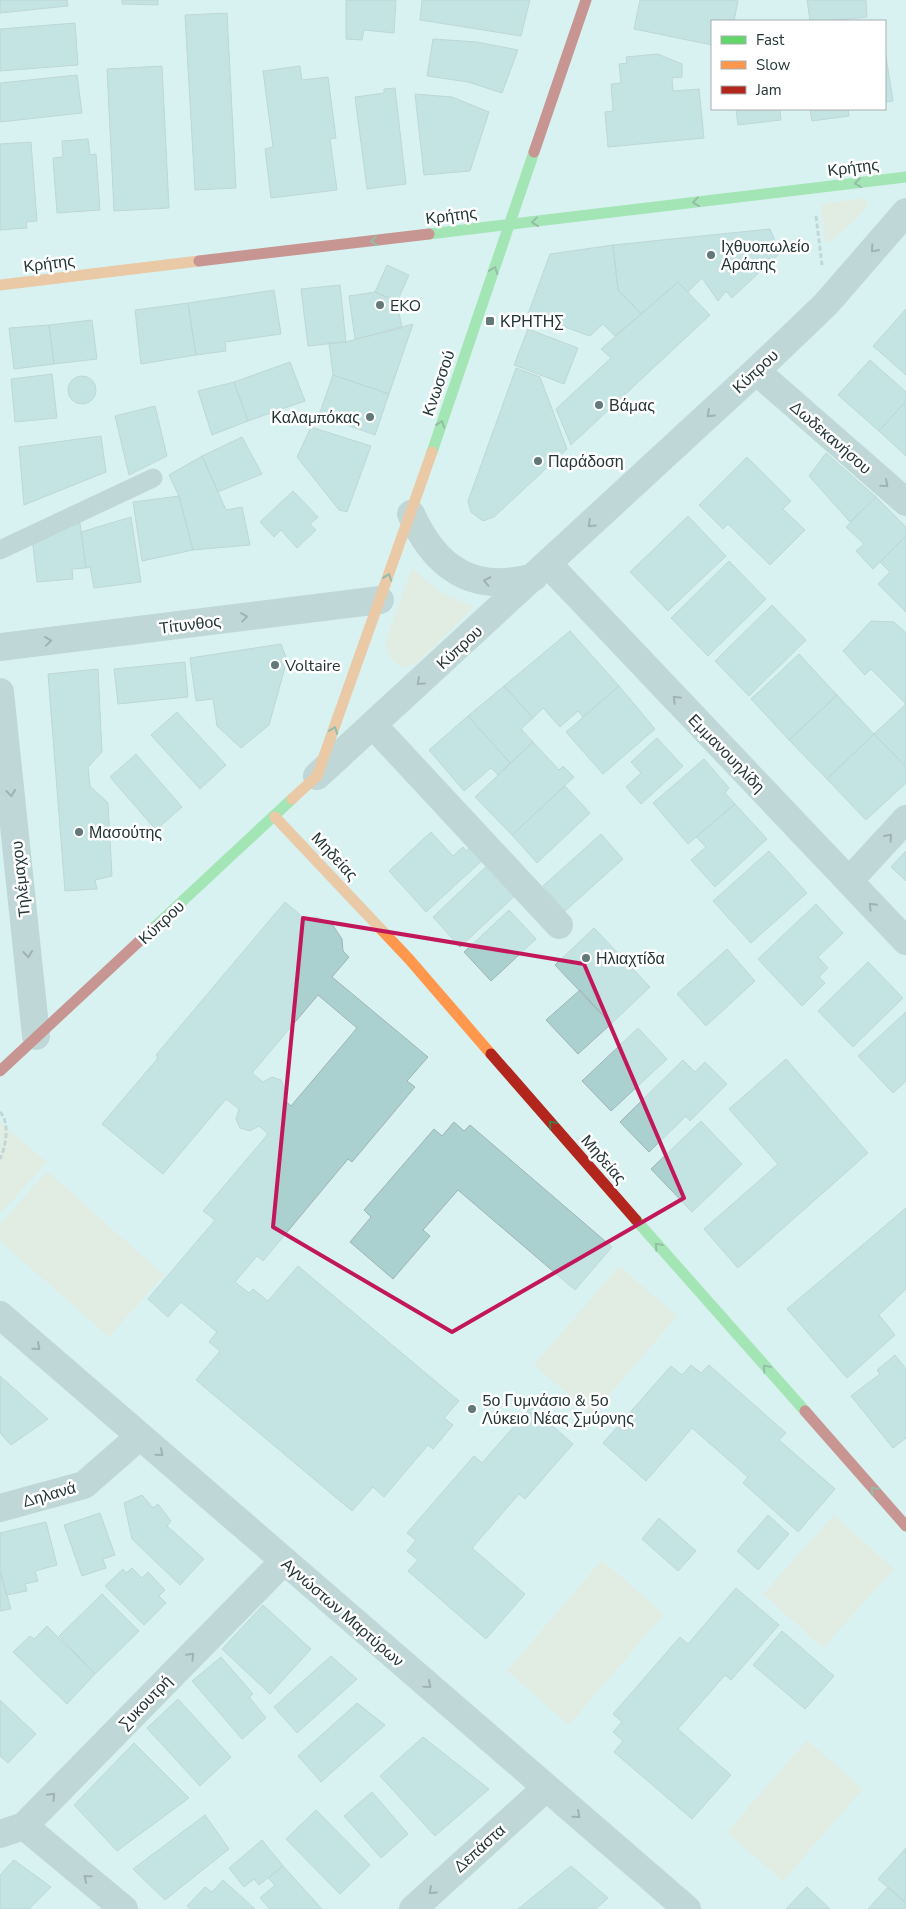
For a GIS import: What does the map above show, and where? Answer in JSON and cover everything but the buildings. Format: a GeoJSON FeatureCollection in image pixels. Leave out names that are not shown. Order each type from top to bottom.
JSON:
{"type":"FeatureCollection","features":[{"type":"Feature","properties":{"kind":"street","name":"Κνωσσού"},"geometry":{"type":"LineString","coordinates":[[317,776],[411,514],[586,0]]}},
{"type":"Feature","properties":{"kind":"street","name":"Κρήτης"},"geometry":{"type":"LineString","coordinates":[[0,286],[906,177]]}},
{"type":"Feature","properties":{"kind":"street","name":"Κύπρου"},"geometry":{"type":"LineString","coordinates":[[0,1070],[756,371],[826,304],[906,212]]}},
{"type":"Feature","properties":{"kind":"street","name":"Δωδεκανήσου"},"geometry":{"type":"LineString","coordinates":[[756,371],[906,502]]}},
{"type":"Feature","properties":{"kind":"street"},"geometry":{"type":"LineString","coordinates":[[411,514],[426,543],[438,558],[466,576],[496,583],[512,583],[541,571]]}},
{"type":"Feature","properties":{"kind":"street","name":"Εμμανουηλίδη"},"geometry":{"type":"LineString","coordinates":[[541,571],[849,881],[906,941]]}},
{"type":"Feature","properties":{"kind":"street","name":"Τίτυνθος"},"geometry":{"type":"LineString","coordinates":[[0,647],[380,600]]}},
{"type":"Feature","properties":{"kind":"street","name":"Τηλέμαχου"},"geometry":{"type":"LineString","coordinates":[[0,692],[36,1036]]}},
{"type":"Feature","properties":{"kind":"street"},"geometry":{"type":"LineString","coordinates":[[373,725],[559,925]]}},
{"type":"Feature","properties":{"kind":"street","name":"Μηδείας"},"geometry":{"type":"LineString","coordinates":[[275,817],[409,959],[639,1224],[906,1526]]}},
{"type":"Feature","properties":{"kind":"street"},"geometry":{"type":"LineString","coordinates":[[849,881],[906,819]]}},
{"type":"Feature","properties":{"kind":"street","name":"Αγνώστων Μαρτύρων"},"geometry":{"type":"LineString","coordinates":[[0,1315],[687,1909]]}},
{"type":"Feature","properties":{"kind":"street","name":"Δηλανά"},"geometry":{"type":"LineString","coordinates":[[0,1508],[84,1485],[140,1436]]}},
{"type":"Feature","properties":{"kind":"street","name":"Συκουτρή"},"geometry":{"type":"LineString","coordinates":[[12,1830],[284,1561]]}},
{"type":"Feature","properties":{"kind":"street","name":"Δεπάστα"},"geometry":{"type":"LineString","coordinates":[[413,1909],[546,1788]]}},
{"type":"Feature","properties":{"kind":"street"},"geometry":{"type":"LineString","coordinates":[[12,1830],[124,1909]]}},
{"type":"Feature","properties":{"kind":"lane"},"geometry":{"type":"LineString","coordinates":[[0,550],[153,478]]}},
{"type":"Feature","properties":{"kind":"path"},"geometry":{"type":"LineString","coordinates":[[812,188],[826,304]]}},
{"type":"Feature","properties":{"kind":"path"},"geometry":{"type":"LineString","coordinates":[[0,1112],[4,1116],[6,1128],[5,1144],[0,1158]]}},
{"type":"Feature","properties":{"kind":"highlighted area"},"geometry":{"type":"Polygon","coordinates":[[[303,918],[584,964],[684,1198],[452,1332],[273,1227],[303,918]]]}},
{"type":"Feature","properties":{"kind":"shaded area"},"geometry":{"type":"Polygon","coordinates":[[[865,198],[868,207],[832,241],[825,243],[821,204],[865,198]]]}},
{"type":"Feature","properties":{"kind":"shaded area"},"geometry":{"type":"Polygon","coordinates":[[[412,568],[440,592],[474,607],[417,663],[403,668],[390,657],[386,640],[412,568]]]}},
{"type":"Feature","properties":{"kind":"shaded area"},"geometry":{"type":"Polygon","coordinates":[[[0,1122],[47,1162],[0,1214],[0,1122]]]}},
{"type":"Feature","properties":{"kind":"shaded area"},"geometry":{"type":"Polygon","coordinates":[[[47,1171],[164,1275],[109,1337],[0,1241],[0,1224],[47,1171]]]}},
{"type":"Feature","properties":{"kind":"shaded area"},"geometry":{"type":"Polygon","coordinates":[[[619,1266],[677,1316],[592,1415],[534,1365],[619,1266]]]}},
{"type":"Feature","properties":{"kind":"shaded area"},"geometry":{"type":"Polygon","coordinates":[[[834,1515],[894,1569],[823,1648],[763,1594],[834,1515]]]}},
{"type":"Feature","properties":{"kind":"shaded area"},"geometry":{"type":"Polygon","coordinates":[[[602,1560],[664,1614],[569,1725],[507,1671],[602,1560]]]}},
{"type":"Feature","properties":{"kind":"shaded area"},"geometry":{"type":"Polygon","coordinates":[[[807,1740],[863,1789],[783,1881],[727,1832],[807,1740]]]}},
{"type":"Feature","properties":{"kind":"traffic: fast"},"geometry":{"type":"LineString","coordinates":[[432,452],[534,152]]}},
{"type":"Feature","properties":{"kind":"traffic: fast"},"geometry":{"type":"LineString","coordinates":[[429,234],[906,177]]}},
{"type":"Feature","properties":{"kind":"traffic: fast"},"geometry":{"type":"LineString","coordinates":[[147,934],[292,799]]}},
{"type":"Feature","properties":{"kind":"traffic: fast"},"geometry":{"type":"LineString","coordinates":[[636,1220],[805,1411]]}},
{"type":"Feature","properties":{"kind":"traffic: slow"},"geometry":{"type":"LineString","coordinates":[[0,285],[199,261]]}},
{"type":"Feature","properties":{"kind":"traffic: slow"},"geometry":{"type":"LineString","coordinates":[[292,799],[317,776],[432,452]]}},
{"type":"Feature","properties":{"kind":"traffic: slow"},"geometry":{"type":"LineString","coordinates":[[275,817],[409,959],[491,1054]]}},
{"type":"Feature","properties":{"kind":"traffic: jam"},"geometry":{"type":"LineString","coordinates":[[534,152],[586,0]]}},
{"type":"Feature","properties":{"kind":"traffic: jam"},"geometry":{"type":"LineString","coordinates":[[199,261],[429,234]]}},
{"type":"Feature","properties":{"kind":"traffic: jam"},"geometry":{"type":"LineString","coordinates":[[0,1071],[147,934]]}},
{"type":"Feature","properties":{"kind":"traffic: jam"},"geometry":{"type":"LineString","coordinates":[[491,1054],[636,1220]]}},
{"type":"Feature","properties":{"kind":"traffic: jam"},"geometry":{"type":"LineString","coordinates":[[805,1411],[906,1526]]}},
{"type":"Feature","properties":{"kind":"place","name":"Ιχθυοπωλείο Αράπης"},"geometry":{"type":"Point","coordinates":[711,255]}},
{"type":"Feature","properties":{"kind":"place","name":"EKO"},"geometry":{"type":"Point","coordinates":[380,305]}},
{"type":"Feature","properties":{"kind":"place","name":"ΚΡΗΤΗΣ"},"geometry":{"type":"Point","coordinates":[490,321]}},
{"type":"Feature","properties":{"kind":"place","name":"Βάμας"},"geometry":{"type":"Point","coordinates":[599,405]}},
{"type":"Feature","properties":{"kind":"place","name":"Καλαμπόκας"},"geometry":{"type":"Point","coordinates":[370,417]}},
{"type":"Feature","properties":{"kind":"place","name":"Παράδοση"},"geometry":{"type":"Point","coordinates":[538,461]}},
{"type":"Feature","properties":{"kind":"place","name":"Voltaire"},"geometry":{"type":"Point","coordinates":[275,665]}},
{"type":"Feature","properties":{"kind":"place","name":"Μασούτης"},"geometry":{"type":"Point","coordinates":[79,832]}},
{"type":"Feature","properties":{"kind":"place","name":"Ηλιαχτίδα"},"geometry":{"type":"Point","coordinates":[586,958]}},
{"type":"Feature","properties":{"kind":"place","name":"5ο Γυμνάσιο & 5ο Λύκειο Νέας Σμύρνης"},"geometry":{"type":"Point","coordinates":[472,1409]}}]}
